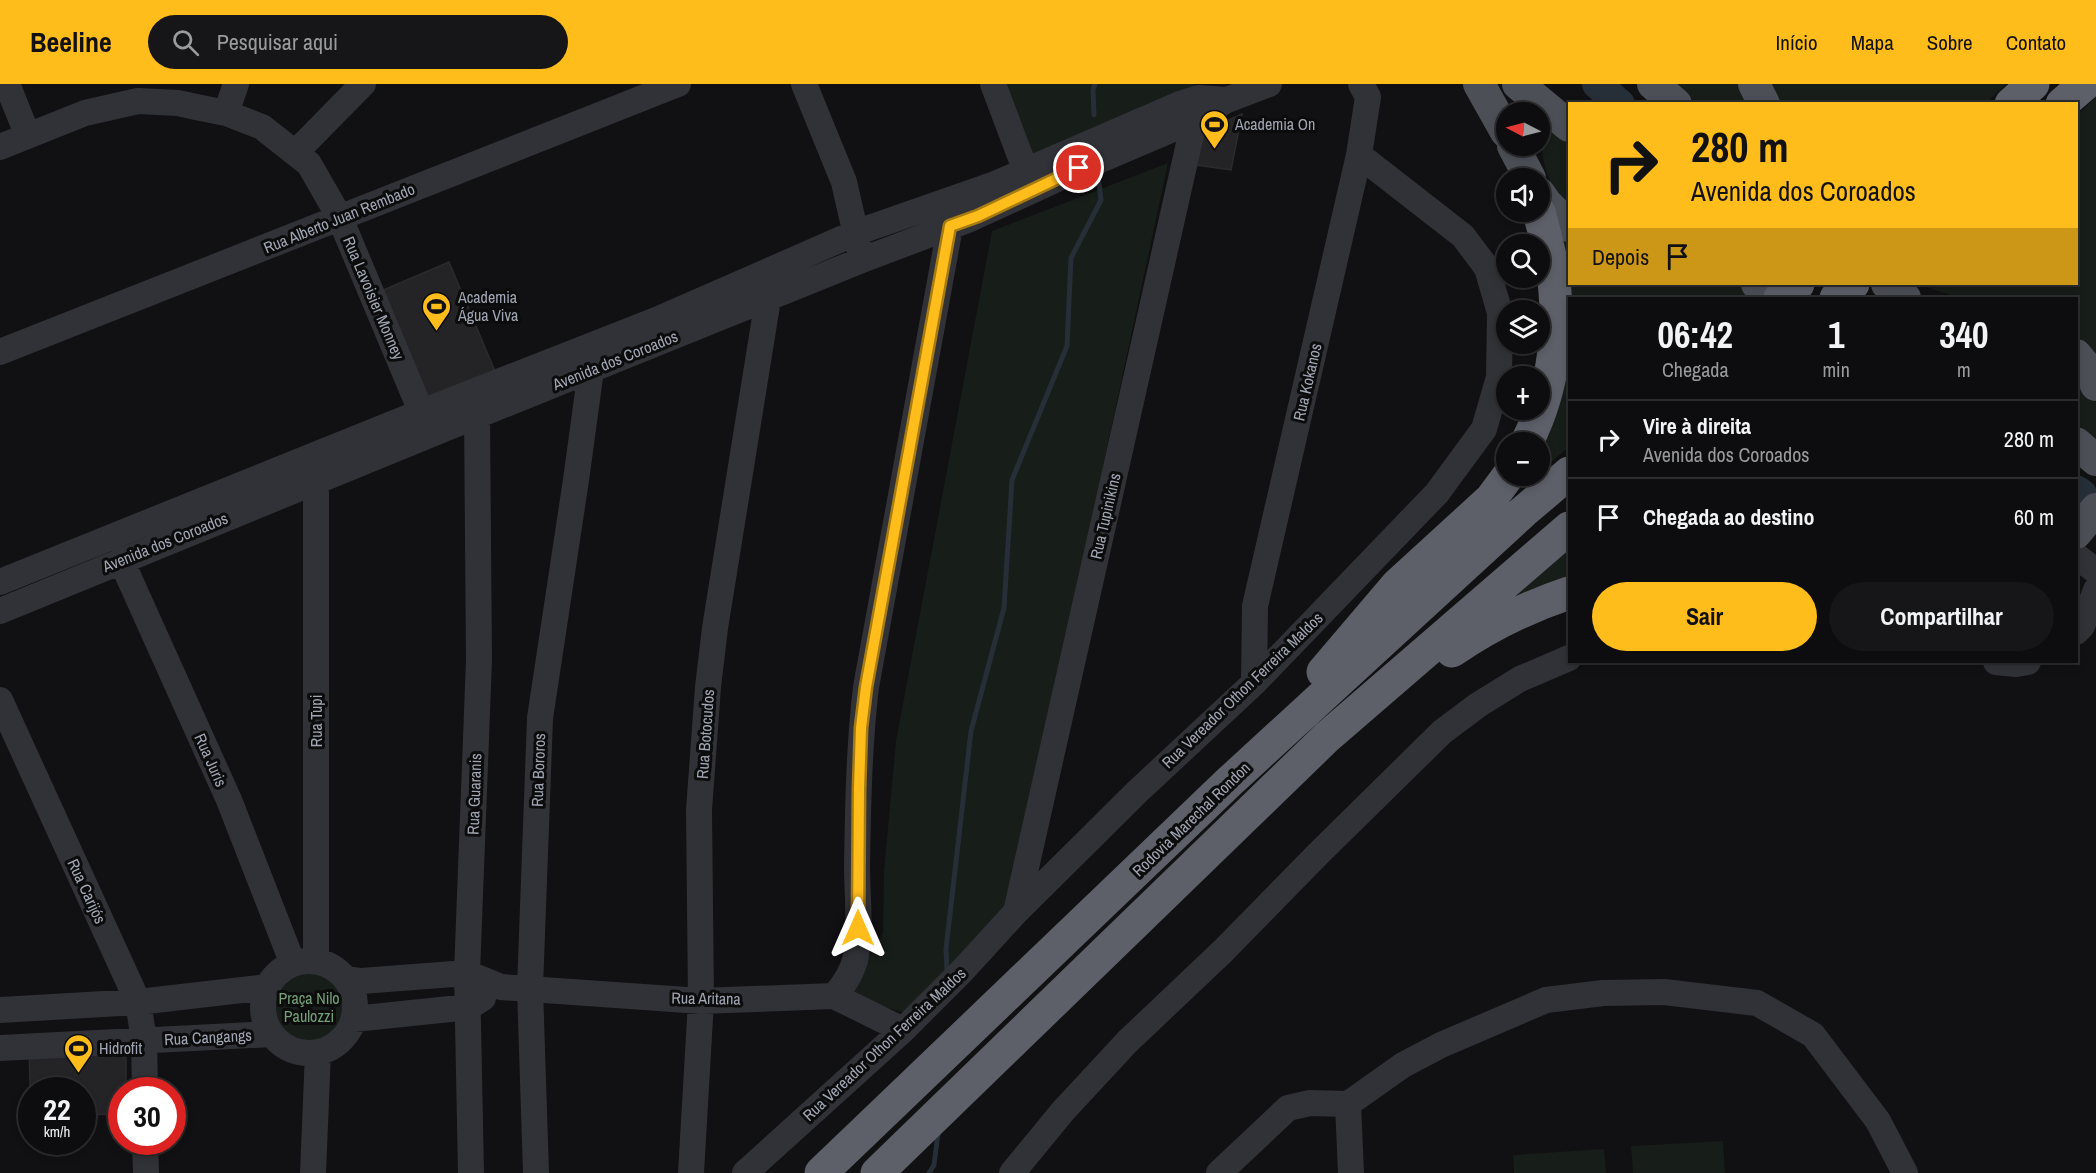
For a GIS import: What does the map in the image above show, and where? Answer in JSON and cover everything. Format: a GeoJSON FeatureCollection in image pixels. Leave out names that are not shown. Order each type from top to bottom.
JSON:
{"type":"FeatureCollection","features":[{"type":"Feature","properties":{"kind":"highway"},"geometry":{"type":"LineString","coordinates":[[2013,102],[2033,84]]}},
{"type":"Feature","properties":{"kind":"highway"},"geometry":{"type":"LineString","coordinates":[[2064,102],[2085,84]]}},
{"type":"Feature","properties":{"kind":"highway"},"geometry":{"type":"LineString","coordinates":[[1532,432],[1548,387],[1556,345],[1555,292],[1551,261],[1541,222]]}},
{"type":"Feature","properties":{"kind":"highway"},"geometry":{"type":"LineString","coordinates":[[1781,297],[1797,285]]}},
{"type":"Feature","properties":{"kind":"highway"},"geometry":{"type":"LineString","coordinates":[[1837,297],[1852,285]]}},
{"type":"Feature","properties":{"kind":"highway","name":"Rodovia Marechal Rondon"},"geometry":{"type":"LineString","coordinates":[[821,1173],[1229,782],[1522,512],[1568,474]]}},
{"type":"Feature","properties":{"kind":"highway"},"geometry":{"type":"LineString","coordinates":[[1229,782],[1397,585],[1491,499],[1501,486]]}},
{"type":"Feature","properties":{"kind":"highway"},"geometry":{"type":"LineString","coordinates":[[877,1173],[1326,736],[1568,529]]}},
{"type":"Feature","properties":{"kind":"highway"},"geometry":{"type":"LineString","coordinates":[[1326,736],[1478,633],[1538,603],[1568,593]]}},
{"type":"Feature","properties":{"kind":"main road"},"geometry":{"type":"LineString","coordinates":[[1479,84],[1496,114]]}},
{"type":"Feature","properties":{"kind":"main road"},"geometry":{"type":"LineString","coordinates":[[1653,84],[1674,102]]}},
{"type":"Feature","properties":{"kind":"main road"},"geometry":{"type":"LineString","coordinates":[[1754,84],[1763,102]]}},
{"type":"Feature","properties":{"kind":"main road"},"geometry":{"type":"LineString","coordinates":[[1532,93],[1568,125]]}},
{"type":"Feature","properties":{"kind":"main road"},"geometry":{"type":"LineString","coordinates":[[1550,207],[1568,225]]}},
{"type":"Feature","properties":{"kind":"main road"},"geometry":{"type":"LineString","coordinates":[[1757,285],[1773,297]]}},
{"type":"Feature","properties":{"kind":"main road"},"geometry":{"type":"LineString","coordinates":[[2078,357],[2089,370],[2096,385]]}},
{"type":"Feature","properties":{"kind":"main road"},"geometry":{"type":"LineString","coordinates":[[2078,445],[2096,460]]}},
{"type":"Feature","properties":{"kind":"main road"},"geometry":{"type":"LineString","coordinates":[[2078,531],[2096,509]]}},
{"type":"Feature","properties":{"kind":"street"},"geometry":{"type":"LineString","coordinates":[[7,84],[28,136]]}},
{"type":"Feature","properties":{"kind":"street"},"geometry":{"type":"LineString","coordinates":[[226,113],[236,84]]}},
{"type":"Feature","properties":{"kind":"street"},"geometry":{"type":"LineString","coordinates":[[296,152],[363,84]]}},
{"type":"Feature","properties":{"kind":"street","name":"Rua Alberto Juan Rembado"},"geometry":{"type":"LineString","coordinates":[[0,352],[678,84]]}},
{"type":"Feature","properties":{"kind":"street"},"geometry":{"type":"LineString","coordinates":[[804,84],[844,182],[862,260]]}},
{"type":"Feature","properties":{"kind":"street"},"geometry":{"type":"LineString","coordinates":[[993,84],[1029,180]]}},
{"type":"Feature","properties":{"kind":"street","name":"Avenida dos Coroados"},"geometry":{"type":"LineString","coordinates":[[0,582],[474,404],[855,233],[995,184],[1029,180],[1079,168],[1198,101],[1227,100],[1269,84]]}},
{"type":"Feature","properties":{"kind":"street","name":"Rua Kokanos"},"geometry":{"type":"LineString","coordinates":[[1254,683],[1255,606],[1359,155],[1368,97],[1361,84]]}},
{"type":"Feature","properties":{"kind":"street","name":"Rua Lavoisier Monney"},"geometry":{"type":"LineString","coordinates":[[0,147],[137,92],[226,113],[262,127],[309,164],[340,218],[426,423]]}},
{"type":"Feature","properties":{"kind":"street","name":"Rua Tupinikins"},"geometry":{"type":"LineString","coordinates":[[1016,912],[1198,101]]}},
{"type":"Feature","properties":{"kind":"street","name":"Rua Vereador Othon Ferreira Maldos"},"geometry":{"type":"LineString","coordinates":[[745,1173],[903,1030],[962,971],[1016,912],[1137,792],[1254,683],[1437,493],[1484,429],[1499,377],[1500,313],[1487,268],[1462,236],[1359,155]]}},
{"type":"Feature","properties":{"kind":"street","name":"Avenida dos Coroados"},"geometry":{"type":"LineString","coordinates":[[474,404],[591,370],[950,226],[1029,180]]}},
{"type":"Feature","properties":{"kind":"street"},"geometry":{"type":"LineString","coordinates":[[834,996],[850,974],[855,958],[858,916],[861,728],[866,687],[950,226]]}},
{"type":"Feature","properties":{"kind":"street","name":"Rua Botocudos"},"geometry":{"type":"LineString","coordinates":[[691,1173],[701,1001],[699,810],[708,687],[715,627],[768,298]]}},
{"type":"Feature","properties":{"kind":"street","name":"Rua Bororos"},"geometry":{"type":"LineString","coordinates":[[536,1173],[530,988],[540,718],[591,370]]}},
{"type":"Feature","properties":{"kind":"street","name":"Rua Guaranis"},"geometry":{"type":"LineString","coordinates":[[471,1173],[467,973],[479,660],[474,404]]}},
{"type":"Feature","properties":{"kind":"street","name":"Avenida dos Coroados"},"geometry":{"type":"LineString","coordinates":[[0,610],[316,481],[426,423]]}},
{"type":"Feature","properties":{"kind":"street","name":"Rua Tupi"},"geometry":{"type":"LineString","coordinates":[[304,962],[316,481]]}},
{"type":"Feature","properties":{"kind":"street"},"geometry":{"type":"LineString","coordinates":[[2078,558],[2096,571]]}},
{"type":"Feature","properties":{"kind":"street","name":"Rua Juris"},"geometry":{"type":"LineString","coordinates":[[121,560],[304,962]]}},
{"type":"Feature","properties":{"kind":"street"},"geometry":{"type":"LineString","coordinates":[[2078,630],[2082,626],[2096,590]]}},
{"type":"Feature","properties":{"kind":"street"},"geometry":{"type":"LineString","coordinates":[[1012,1173],[1063,1111],[1127,1042],[1223,951],[1442,732],[1478,705],[1520,679],[1568,658]]}},
{"type":"Feature","properties":{"kind":"street"},"geometry":{"type":"LineString","coordinates":[[2006,663],[2022,663]]}},
{"type":"Feature","properties":{"kind":"street","name":"Rua Carijós"},"geometry":{"type":"LineString","coordinates":[[0,700],[138,1002],[144,1040],[145,1077]]}},
{"type":"Feature","properties":{"kind":"street"},"geometry":{"type":"LineString","coordinates":[[304,962],[338,971],[347,980],[353,992],[354,1019],[348,1032],[340,1041],[330,1048],[305,1053],[281,1044],[272,1034],[266,1023],[264,999],[276,975],[304,962]]}},
{"type":"Feature","properties":{"kind":"street","name":"Rua Aritana"},"geometry":{"type":"LineString","coordinates":[[347,980],[361,981],[467,973],[501,987],[701,1001],[834,996],[903,1030]]}},
{"type":"Feature","properties":{"kind":"street"},"geometry":{"type":"LineString","coordinates":[[0,1010],[138,1002],[268,987]]}},
{"type":"Feature","properties":{"kind":"street"},"geometry":{"type":"LineString","coordinates":[[354,1019],[469,1007],[501,987]]}},
{"type":"Feature","properties":{"kind":"street"},"geometry":{"type":"LineString","coordinates":[[1219,1173],[1288,1108],[1310,1103],[1348,1104],[1403,1065],[1441,1044],[1546,1000],[1603,993],[1664,992],[1757,1003],[1813,1035],[1878,1121],[1905,1173]]}},
{"type":"Feature","properties":{"kind":"street","name":"Rua Cangangs"},"geometry":{"type":"LineString","coordinates":[[0,1048],[272,1034]]}},
{"type":"Feature","properties":{"kind":"street"},"geometry":{"type":"LineString","coordinates":[[313,1173],[318,1052]]}},
{"type":"Feature","properties":{"kind":"street"},"geometry":{"type":"LineString","coordinates":[[1348,1104],[1352,1173]]}},
{"type":"Feature","properties":{"kind":"street"},"geometry":{"type":"LineString","coordinates":[[145,1155],[146,1173]]}},
{"type":"Feature","properties":{"kind":"green space"},"geometry":{"type":"Polygon","coordinates":[[[997,84],[1195,84],[1194,88],[1026,158],[997,84]]]}},
{"type":"Feature","properties":{"kind":"green space"},"geometry":{"type":"Polygon","coordinates":[[[1674,84],[1744,84],[1753,102],[1696,102],[1674,84]]]}},
{"type":"Feature","properties":{"kind":"green space"},"geometry":{"type":"Polygon","coordinates":[[[1767,84],[2007,84],[1987,102],[1774,102],[1767,84]]]}},
{"type":"Feature","properties":{"kind":"green space"},"geometry":{"type":"Polygon","coordinates":[[[2096,97],[2096,354],[2078,336],[2078,297],[1958,297],[1923,285],[2078,285],[2078,114],[2096,97]]]}},
{"type":"Feature","properties":{"kind":"green space"},"geometry":{"type":"Polygon","coordinates":[[[1550,127],[1568,142],[1568,210],[1550,180],[1550,168],[1545,168],[1543,156],[1550,156],[1550,127]]]}},
{"type":"Feature","properties":{"kind":"green space"},"geometry":{"type":"Polygon","coordinates":[[[1168,163],[1008,910],[916,1016],[846,996],[883,933],[884,871],[896,741],[992,231],[1168,163]]]}},
{"type":"Feature","properties":{"kind":"green space"},"geometry":{"type":"Polygon","coordinates":[[[1562,237],[1568,240],[1568,285],[1739,285],[1753,294],[1748,297],[1568,297],[1568,448],[1550,463],[1550,432],[1540,432],[1542,420],[1550,420],[1550,366],[1548,366],[1562,237]]]}},
{"type":"Feature","properties":{"kind":"green space"},"geometry":{"type":"Polygon","coordinates":[[[2078,372],[2096,403],[2096,439],[2078,425],[2078,372]]]}},
{"type":"Feature","properties":{"kind":"green space"},"geometry":{"type":"Polygon","coordinates":[[[1568,547],[1568,576],[1499,602],[1568,547]]]}},
{"type":"Feature","properties":{"kind":"green space","name":"Praça Nilo Paulozzi"},"geometry":{"type":"Polygon","coordinates":[[[310,967],[325,970],[338,979],[347,992],[350,1007],[347,1022],[338,1035],[325,1044],[310,1047],[295,1044],[282,1035],[273,1022],[270,1007],[273,992],[282,979],[295,970],[310,967]]]}},
{"type":"Feature","properties":{"kind":"green space"},"geometry":{"type":"Polygon","coordinates":[[[1723,1141],[1725,1173],[1633,1173],[1631,1146],[1723,1141]]]}},
{"type":"Feature","properties":{"kind":"green space"},"geometry":{"type":"Polygon","coordinates":[[[1604,1149],[1606,1173],[1514,1173],[1513,1155],[1604,1149]]]}},
{"type":"Feature","properties":{"kind":"building","name":"Academia On"},"geometry":{"type":"Polygon","coordinates":[[[1242,114],[1231,170],[1189,164],[1195,135],[1242,114]]]}},
{"type":"Feature","properties":{"kind":"building","name":"Academia Água Viva"},"geometry":{"type":"Polygon","coordinates":[[[449,262],[495,371],[425,401],[379,292],[449,262]]]}},
{"type":"Feature","properties":{"kind":"building","name":"Hidrofit"},"geometry":{"type":"Polygon","coordinates":[[[120,1050],[126,1055],[126,1077],[108,1077],[108,1114],[96,1115],[96,1077],[30,1077],[29,1052],[120,1050]]]}},
{"type":"Feature","properties":{"kind":"waterway"},"geometry":{"type":"LineString","coordinates":[[1094,115],[1093,89],[1095,84]]}},
{"type":"Feature","properties":{"kind":"waterway"},"geometry":{"type":"LineString","coordinates":[[1597,84],[1618,102]]}},
{"type":"Feature","properties":{"kind":"waterway"},"geometry":{"type":"LineString","coordinates":[[947,973],[946,949],[971,731],[1004,608],[1012,480],[1067,346],[1071,258],[1101,200],[1099,182]]}},
{"type":"Feature","properties":{"kind":"waterway"},"geometry":{"type":"LineString","coordinates":[[2078,491],[2082,494]]}},
{"type":"Feature","properties":{"kind":"waterway"},"geometry":{"type":"LineString","coordinates":[[929,1173],[934,1165],[938,1133]]}},
{"type":"Feature","properties":{"kind":"place","name":"Academia On"},"geometry":{"type":"Point","coordinates":[1214,150]}},
{"type":"Feature","properties":{"kind":"place","name":"Academia Água Viva"},"geometry":{"type":"Point","coordinates":[437,332]}},
{"type":"Feature","properties":{"kind":"place","name":"Hidrofit"},"geometry":{"type":"Point","coordinates":[78,1074]}},
{"type":"Feature","properties":{"kind":"route"},"geometry":{"type":"LineString","coordinates":[[858,928],[857,868],[861,728],[866,687],[950,226],[978,216],[1079,168]]}}]}
